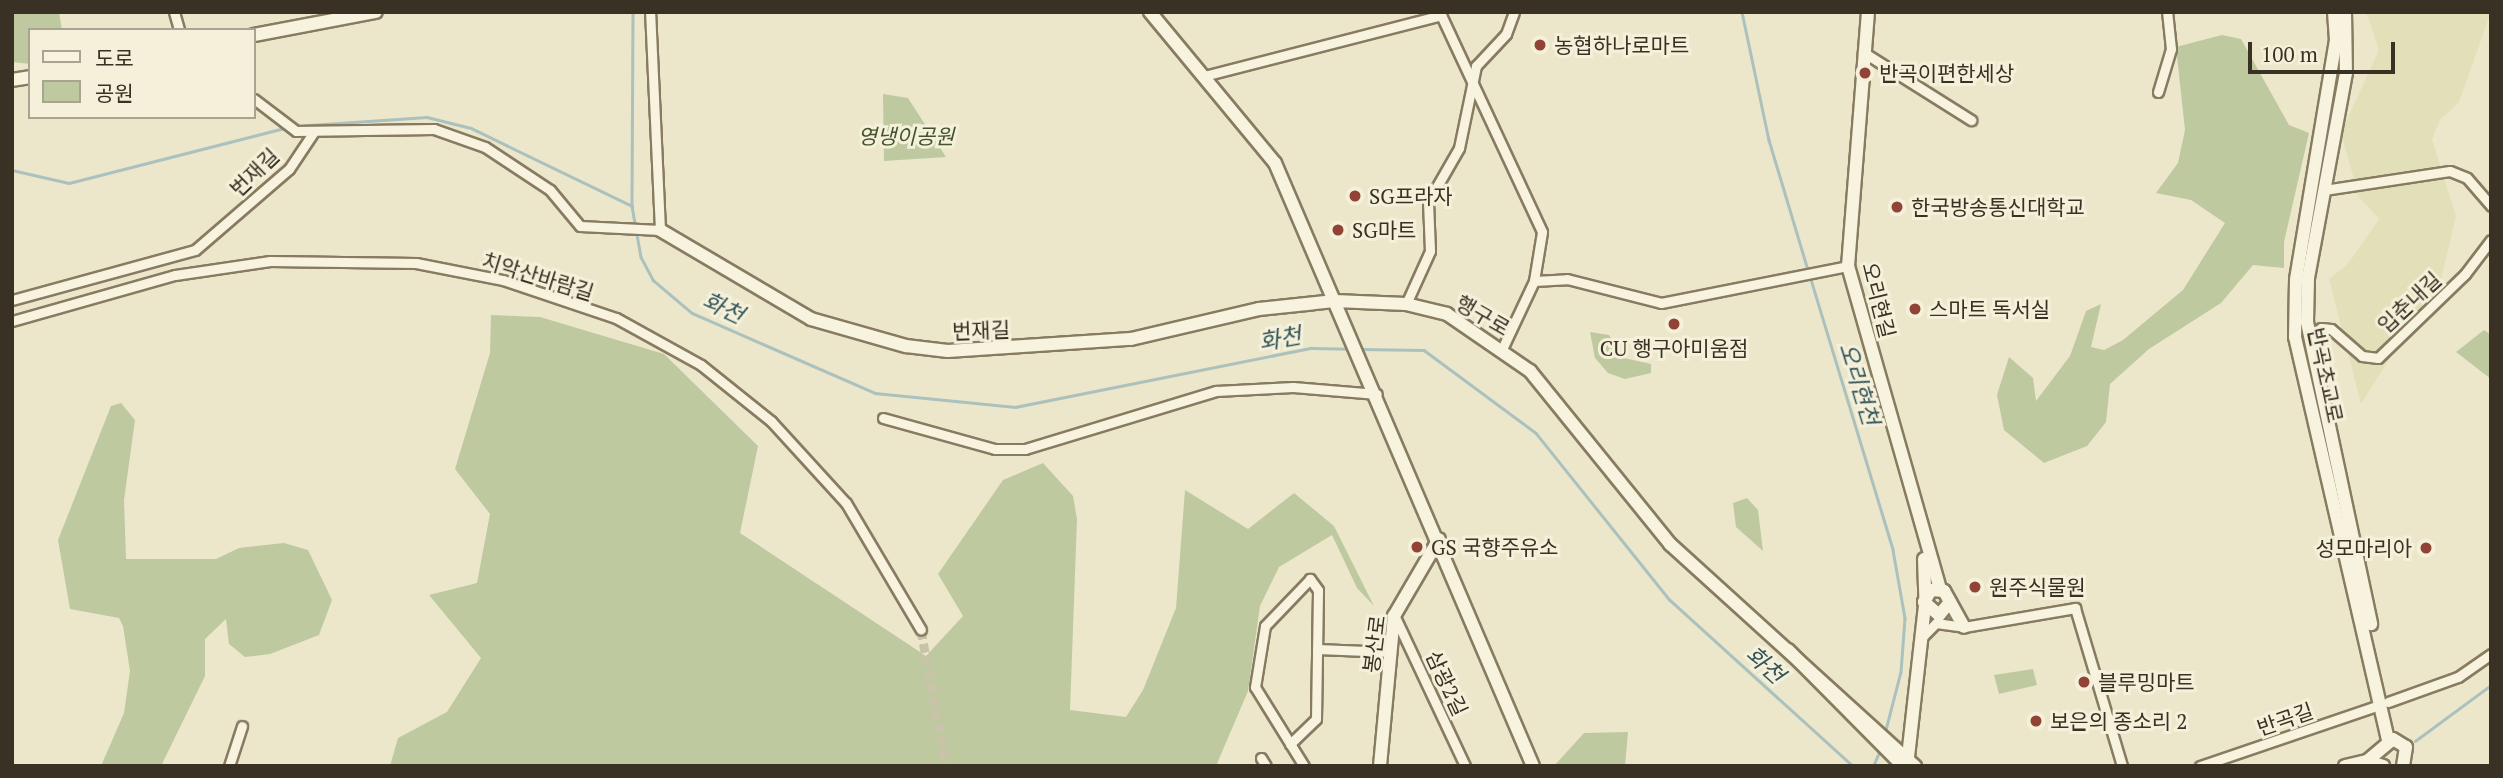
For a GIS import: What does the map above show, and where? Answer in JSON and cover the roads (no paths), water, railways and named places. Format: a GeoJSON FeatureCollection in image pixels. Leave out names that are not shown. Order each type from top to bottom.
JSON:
{"type":"FeatureCollection","features":[{"type":"Feature","properties":{"kind":"street"},"geometry":{"type":"LineString","coordinates":[[256,35],[376,12]]}},
{"type":"Feature","properties":{"kind":"street"},"geometry":{"type":"LineString","coordinates":[[256,101],[296,131],[313,133],[421,129],[460,138],[550,190],[580,226],[656,229],[650,12]]}},
{"type":"Feature","properties":{"kind":"street"},"geometry":{"type":"LineString","coordinates":[[1150,12],[1275,163],[1377,394],[1533,766]]}},
{"type":"Feature","properties":{"kind":"street"},"geometry":{"type":"LineString","coordinates":[[1406,304],[1430,251],[1427,202],[1459,148],[1477,85],[1476,66],[1506,34],[1514,12]]}},
{"type":"Feature","properties":{"kind":"street","name":"오리현길"},"geometry":{"type":"LineString","coordinates":[[1868,12],[1843,267],[1940,589],[1964,627]]}},
{"type":"Feature","properties":{"kind":"street"},"geometry":{"type":"LineString","coordinates":[[2158,92],[2171,49],[2167,12]]}},
{"type":"Feature","properties":{"kind":"street","name":"반곡초교로"},"geometry":{"type":"LineString","coordinates":[[2334,12],[2336,40],[2308,278],[2309,340],[2393,740],[2408,752],[2403,766]]}},
{"type":"Feature","properties":{"kind":"street","name":"반곡초교로"},"geometry":{"type":"LineString","coordinates":[[2345,12],[2346,73],[2297,280],[2295,337],[2385,703]]}},
{"type":"Feature","properties":{"kind":"street"},"geometry":{"type":"LineString","coordinates":[[1204,76],[1441,15],[1477,85],[1542,232],[1534,281],[1503,347]]}},
{"type":"Feature","properties":{"kind":"street"},"geometry":{"type":"LineString","coordinates":[[1863,52],[1970,120]]}},
{"type":"Feature","properties":{"kind":"street","name":"번재길"},"geometry":{"type":"LineString","coordinates":[[12,300],[195,250],[289,169],[313,133]]}},
{"type":"Feature","properties":{"kind":"street"},"geometry":{"type":"LineString","coordinates":[[2319,188],[2450,171],[2467,178],[2491,206]]}},
{"type":"Feature","properties":{"kind":"street","name":"번재길"},"geometry":{"type":"LineString","coordinates":[[656,229],[811,319],[934,349],[1131,339],[1247,311],[1335,301]]}},
{"type":"Feature","properties":{"kind":"street","name":"입춘내길"},"geometry":{"type":"LineString","coordinates":[[2309,340],[2320,328],[2331,328],[2362,356],[2378,358],[2465,274],[2491,240]]}},
{"type":"Feature","properties":{"kind":"street","name":"치악산바람길"},"geometry":{"type":"LineString","coordinates":[[12,321],[174,275],[270,261],[416,263],[503,280],[615,318],[701,365],[771,421],[846,503],[921,630]]}},
{"type":"Feature","properties":{"kind":"street"},"geometry":{"type":"LineString","coordinates":[[1534,281],[1567,279],[1661,303],[1843,267]]}},
{"type":"Feature","properties":{"kind":"street","name":"행구로"},"geometry":{"type":"LineString","coordinates":[[1335,301],[1406,304],[1447,314],[1503,347],[1573,419],[1670,544],[1908,760]]}},
{"type":"Feature","properties":{"kind":"street"},"geometry":{"type":"LineString","coordinates":[[883,418],[968,443],[1025,449],[1216,391],[1293,387],[1377,394]]}},
{"type":"Feature","properties":{"kind":"street"},"geometry":{"type":"LineString","coordinates":[[1908,760],[1925,602],[1916,514]]}},
{"type":"Feature","properties":{"kind":"street","name":"봉산로"},"geometry":{"type":"LineString","coordinates":[[1380,766],[1394,616],[1439,539]]}},
{"type":"Feature","properties":{"kind":"street"},"geometry":{"type":"LineString","coordinates":[[1290,744],[1316,719],[1318,590],[1310,579],[1265,626],[1255,687],[1290,744],[1304,766]]}},
{"type":"Feature","properties":{"kind":"street"},"geometry":{"type":"LineString","coordinates":[[1925,602],[1940,589]]}},
{"type":"Feature","properties":{"kind":"street"},"geometry":{"type":"LineString","coordinates":[[1925,602],[1938,619],[1964,627],[2075,608],[2122,766]]}},
{"type":"Feature","properties":{"kind":"street"},"geometry":{"type":"LineString","coordinates":[[1922,637],[1950,602]]}},
{"type":"Feature","properties":{"kind":"street","name":"삼광2길"},"geometry":{"type":"LineString","coordinates":[[1394,616],[1465,766]]}},
{"type":"Feature","properties":{"kind":"street"},"geometry":{"type":"LineString","coordinates":[[1317,649],[1391,652]]}},
{"type":"Feature","properties":{"kind":"street","name":"반곡길"},"geometry":{"type":"LineString","coordinates":[[2200,766],[2458,677],[2491,654]]}},
{"type":"Feature","properties":{"kind":"street"},"geometry":{"type":"LineString","coordinates":[[229,766],[242,726]]}},
{"type":"Feature","properties":{"kind":"street"},"geometry":{"type":"LineString","coordinates":[[2345,766],[2367,761],[2393,740]]}},
{"type":"Feature","properties":{"kind":"street"},"geometry":{"type":"LineString","coordinates":[[2378,752],[2382,766]]}},
{"type":"Feature","properties":{"kind":"street"},"geometry":{"type":"LineString","coordinates":[[2367,761],[2382,766]]}},
{"type":"Feature","properties":{"kind":"waterway","name":"화천"},"geometry":{"type":"LineString","coordinates":[[633,12],[632,206],[641,257],[653,280],[692,313],[875,393],[1015,407],[1311,348],[1350,349]]}},
{"type":"Feature","properties":{"kind":"waterway","name":"오리현천"},"geometry":{"type":"LineString","coordinates":[[1742,12],[1769,140],[1808,270]]}},
{"type":"Feature","properties":{"kind":"waterway"},"geometry":{"type":"LineString","coordinates":[[295,126],[427,117],[471,128],[632,206]]}},
{"type":"Feature","properties":{"kind":"waterway"},"geometry":{"type":"LineString","coordinates":[[12,170],[69,183],[285,128]]}},
{"type":"Feature","properties":{"kind":"waterway","name":"오리현천"},"geometry":{"type":"LineString","coordinates":[[1810,276],[1893,550],[1905,618],[1901,672],[1885,734]]}},
{"type":"Feature","properties":{"kind":"waterway","name":"화천"},"geometry":{"type":"LineString","coordinates":[[1360,349],[1424,350],[1536,433],[1670,600],[1853,766]]}},
{"type":"Feature","properties":{"kind":"waterway"},"geometry":{"type":"LineString","coordinates":[[2415,741],[2491,685]]}},
{"type":"Feature","properties":{"kind":"waterway","name":"오리현천"},"geometry":{"type":"LineString","coordinates":[[1873,766],[1880,750]]}},
{"type":"Feature","properties":{"kind":"tunnel"},"geometry":{"type":"LineString","coordinates":[[921,630],[946,766]]}},
{"type":"Feature","properties":{"kind":"place","name":"농협하나로마트"},"geometry":{"type":"Point","coordinates":[1540,45]}},
{"type":"Feature","properties":{"kind":"place","name":"반곡이편한세상"},"geometry":{"type":"Point","coordinates":[1865,73]}},
{"type":"Feature","properties":{"kind":"place","name":"SG프라자"},"geometry":{"type":"Point","coordinates":[1355,196]}},
{"type":"Feature","properties":{"kind":"place","name":"한국방송통신대학교"},"geometry":{"type":"Point","coordinates":[1897,207]}},
{"type":"Feature","properties":{"kind":"place","name":"SG마트"},"geometry":{"type":"Point","coordinates":[1338,230]}},
{"type":"Feature","properties":{"kind":"place","name":"스마트 독서실"},"geometry":{"type":"Point","coordinates":[1915,309]}},
{"type":"Feature","properties":{"kind":"place","name":"CU 행구아미움점"},"geometry":{"type":"Point","coordinates":[1674,324]}},
{"type":"Feature","properties":{"kind":"place","name":"GS 국향주유소"},"geometry":{"type":"Point","coordinates":[1417,547]}},
{"type":"Feature","properties":{"kind":"place","name":"성모마리아"},"geometry":{"type":"Point","coordinates":[2426,548]}},
{"type":"Feature","properties":{"kind":"place","name":"원주식물원"},"geometry":{"type":"Point","coordinates":[1975,587]}},
{"type":"Feature","properties":{"kind":"place","name":"블루밍마트"},"geometry":{"type":"Point","coordinates":[2084,682]}},
{"type":"Feature","properties":{"kind":"place","name":"보은의 종소리 2"},"geometry":{"type":"Point","coordinates":[2036,721]}},
{"type":"Feature","properties":{"kind":"park label","name":"영냉이공원"},"geometry":{"type":"Point","coordinates":[906,136]}}]}
